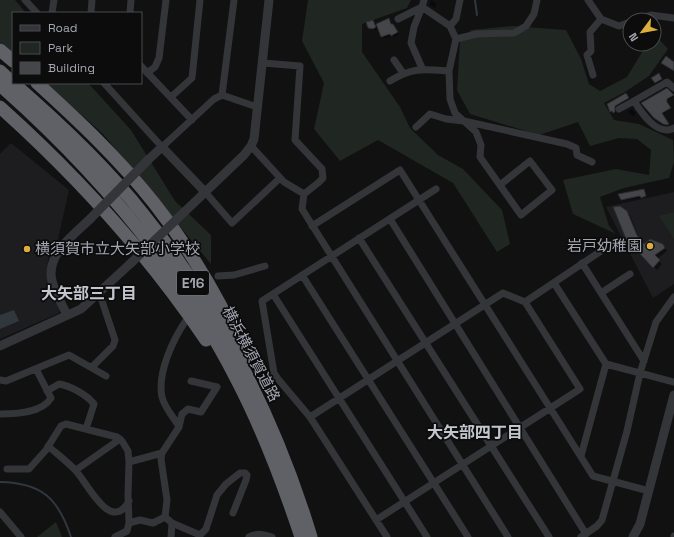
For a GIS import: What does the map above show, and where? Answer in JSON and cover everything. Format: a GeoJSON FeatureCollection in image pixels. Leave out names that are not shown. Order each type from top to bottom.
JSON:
{"type":"FeatureCollection","features":[{"type":"Feature","properties":{"kind":"highway"},"geometry":{"type":"LineString","coordinates":[[0,50],[12,60]]}},
{"type":"Feature","properties":{"kind":"highway","name":"横浜横須賀道路"},"geometry":{"type":"LineString","coordinates":[[0,71],[12,82]]}},
{"type":"Feature","properties":{"kind":"highway","name":"横浜横須賀道路"},"geometry":{"type":"LineString","coordinates":[[14,84],[91,156],[126,193],[167,244],[190,277],[229,342],[258,399],[289,472],[307,534]]}},
{"type":"Feature","properties":{"kind":"highway"},"geometry":{"type":"LineString","coordinates":[[38,84],[82,124],[135,180],[166,219],[198,266],[227,317],[253,373],[292,468],[299,487],[307,534]]}},
{"type":"Feature","properties":{"kind":"highway","name":"横浜横須賀道路"},"geometry":{"type":"LineString","coordinates":[[0,85],[44,126],[119,203],[151,243],[187,293],[217,342],[238,381],[262,432],[284,487],[307,534]]}},
{"type":"Feature","properties":{"kind":"highway"},"geometry":{"type":"LineString","coordinates":[[0,107],[81,186],[114,222],[160,277],[192,319],[212,349],[262,432]]}},
{"type":"Feature","properties":{"kind":"street"},"geometry":{"type":"LineString","coordinates":[[25,0],[36,12]]}},
{"type":"Feature","properties":{"kind":"street"},"geometry":{"type":"LineString","coordinates":[[52,12],[54,0]]}},
{"type":"Feature","properties":{"kind":"street"},"geometry":{"type":"LineString","coordinates":[[91,12],[92,0]]}},
{"type":"Feature","properties":{"kind":"street"},"geometry":{"type":"LineString","coordinates":[[130,12],[132,0]]}},
{"type":"Feature","properties":{"kind":"street"},"geometry":{"type":"LineString","coordinates":[[148,73],[155,67],[160,58],[166,0]]}},
{"type":"Feature","properties":{"kind":"street"},"geometry":{"type":"LineString","coordinates":[[170,98],[192,78],[200,0]]}},
{"type":"Feature","properties":{"kind":"street"},"geometry":{"type":"LineString","coordinates":[[222,95],[234,0]]}},
{"type":"Feature","properties":{"kind":"street"},"geometry":{"type":"LineString","coordinates":[[0,346],[81,309],[206,193],[251,146],[254,139],[269,0]]}},
{"type":"Feature","properties":{"kind":"street"},"geometry":{"type":"LineString","coordinates":[[450,26],[456,18],[460,0]]}},
{"type":"Feature","properties":{"kind":"street"},"geometry":{"type":"LineString","coordinates":[[456,39],[477,34],[514,33],[526,26],[534,14],[538,0]]}},
{"type":"Feature","properties":{"kind":"street"},"geometry":{"type":"LineString","coordinates":[[588,0],[601,19],[619,26],[622,25]]}},
{"type":"Feature","properties":{"kind":"street"},"geometry":{"type":"LineString","coordinates":[[423,4],[450,26],[456,39],[449,71],[450,99],[456,113],[476,132],[481,146],[480,156],[500,185],[521,215],[552,190],[530,161],[500,185]]}},
{"type":"Feature","properties":{"kind":"street"},"geometry":{"type":"LineString","coordinates":[[398,19],[423,4]]}},
{"type":"Feature","properties":{"kind":"street"},"geometry":{"type":"LineString","coordinates":[[422,68],[411,43],[414,27],[423,4]]}},
{"type":"Feature","properties":{"kind":"street"},"geometry":{"type":"LineString","coordinates":[[662,16],[674,18]]}},
{"type":"Feature","properties":{"kind":"street"},"geometry":{"type":"LineString","coordinates":[[593,74],[587,55],[591,51],[590,32],[601,19]]}},
{"type":"Feature","properties":{"kind":"street"},"geometry":{"type":"LineString","coordinates":[[394,60],[403,73]]}},
{"type":"Feature","properties":{"kind":"street"},"geometry":{"type":"LineString","coordinates":[[263,63],[300,66],[295,140],[322,169],[323,178],[304,194],[302,209],[508,537]]}},
{"type":"Feature","properties":{"kind":"street"},"geometry":{"type":"LineString","coordinates":[[142,67],[192,120]]}},
{"type":"Feature","properties":{"kind":"street"},"geometry":{"type":"LineString","coordinates":[[390,80],[403,73],[422,68],[449,71]]}},
{"type":"Feature","properties":{"kind":"street"},"geometry":{"type":"LineString","coordinates":[[619,109],[667,82],[674,88]]}},
{"type":"Feature","properties":{"kind":"street"},"geometry":{"type":"LineString","coordinates":[[105,84],[232,223],[280,178]]}},
{"type":"Feature","properties":{"kind":"street"},"geometry":{"type":"LineString","coordinates":[[67,315],[54,286],[51,274],[53,263],[59,249],[149,159],[214,99],[222,95],[257,107]]}},
{"type":"Feature","properties":{"kind":"street"},"geometry":{"type":"LineString","coordinates":[[634,101],[646,119],[661,129],[672,130],[674,128]]}},
{"type":"Feature","properties":{"kind":"street"},"geometry":{"type":"LineString","coordinates":[[416,127],[430,114],[446,120],[464,121],[567,144],[576,148],[577,156],[592,162]]}},
{"type":"Feature","properties":{"kind":"street"},"geometry":{"type":"LineString","coordinates":[[251,146],[284,182],[304,194]]}},
{"type":"Feature","properties":{"kind":"street"},"geometry":{"type":"LineString","coordinates":[[312,226],[400,170],[593,476],[648,491]]}},
{"type":"Feature","properties":{"kind":"street"},"geometry":{"type":"LineString","coordinates":[[387,537],[310,417],[274,373],[262,301],[436,189]]}},
{"type":"Feature","properties":{"kind":"street"},"geometry":{"type":"LineString","coordinates":[[390,219],[521,427],[584,535],[597,526],[602,520],[627,431],[640,373],[656,322],[674,297]]}},
{"type":"Feature","properties":{"kind":"street"},"geometry":{"type":"LineString","coordinates":[[359,238],[549,537]]}},
{"type":"Feature","properties":{"kind":"street"},"geometry":{"type":"LineString","coordinates":[[525,302],[610,245]]}},
{"type":"Feature","properties":{"kind":"street"},"geometry":{"type":"LineString","coordinates":[[582,264],[644,361]]}},
{"type":"Feature","properties":{"kind":"street"},"geometry":{"type":"LineString","coordinates":[[218,276],[234,275],[265,266]]}},
{"type":"Feature","properties":{"kind":"street"},"geometry":{"type":"LineString","coordinates":[[302,274],[468,537]]}},
{"type":"Feature","properties":{"kind":"street"},"geometry":{"type":"LineString","coordinates":[[601,293],[630,274]]}},
{"type":"Feature","properties":{"kind":"street"},"geometry":{"type":"LineString","coordinates":[[554,282],[606,364],[674,382]]}},
{"type":"Feature","properties":{"kind":"street"},"geometry":{"type":"LineString","coordinates":[[92,367],[113,346],[115,340],[99,292]]}},
{"type":"Feature","properties":{"kind":"street"},"geometry":{"type":"LineString","coordinates":[[273,294],[427,537]]}},
{"type":"Feature","properties":{"kind":"street"},"geometry":{"type":"LineString","coordinates":[[310,417],[503,294],[525,302],[580,389],[376,520]]}},
{"type":"Feature","properties":{"kind":"street"},"geometry":{"type":"LineString","coordinates":[[179,427],[167,410],[162,398],[161,379],[169,352],[181,327],[187,319]]}},
{"type":"Feature","properties":{"kind":"street"},"geometry":{"type":"LineString","coordinates":[[0,380],[6,382],[69,355],[106,376]]}},
{"type":"Feature","properties":{"kind":"street"},"geometry":{"type":"LineString","coordinates":[[580,456],[606,364]]}},
{"type":"Feature","properties":{"kind":"street"},"geometry":{"type":"LineString","coordinates":[[0,414],[24,412],[48,404],[51,398],[36,369]]}},
{"type":"Feature","properties":{"kind":"street"},"geometry":{"type":"LineString","coordinates":[[165,518],[167,500],[161,460],[162,453],[179,427],[182,414],[188,409],[202,412],[217,387],[191,380]]}},
{"type":"Feature","properties":{"kind":"street"},"geometry":{"type":"LineString","coordinates":[[48,391],[59,384],[65,385],[90,399],[94,404],[86,429]]}},
{"type":"Feature","properties":{"kind":"street"},"geometry":{"type":"LineString","coordinates":[[633,537],[640,524],[674,395]]}},
{"type":"Feature","properties":{"kind":"street"},"geometry":{"type":"LineString","coordinates":[[6,468],[28,470],[48,446],[61,426],[66,424],[117,437],[128,451],[129,523],[127,531],[114,537]]}},
{"type":"Feature","properties":{"kind":"street"},"geometry":{"type":"LineString","coordinates":[[76,470],[120,440]]}},
{"type":"Feature","properties":{"kind":"street"},"geometry":{"type":"LineString","coordinates":[[48,446],[76,470],[104,508],[109,511],[120,511],[125,508],[129,501]]}},
{"type":"Feature","properties":{"kind":"street"},"geometry":{"type":"LineString","coordinates":[[129,462],[162,453]]}},
{"type":"Feature","properties":{"kind":"street"},"geometry":{"type":"LineString","coordinates":[[165,518],[172,523],[200,536],[206,529],[217,496],[226,484],[240,473],[245,473],[247,475],[246,480],[233,513]]}},
{"type":"Feature","properties":{"kind":"street"},"geometry":{"type":"LineString","coordinates":[[0,512],[21,537]]}},
{"type":"Feature","properties":{"kind":"street"},"geometry":{"type":"LineString","coordinates":[[129,523],[140,520],[153,523],[165,518]]}},
{"type":"Feature","properties":{"kind":"street"},"geometry":{"type":"LineString","coordinates":[[171,537],[172,523]]}},
{"type":"Feature","properties":{"kind":"street"},"geometry":{"type":"LineString","coordinates":[[249,537],[257,534],[264,534],[272,537]]}},
{"type":"Feature","properties":{"kind":"shaded area","name":"横須賀市立大矢部小学校"},"geometry":{"type":"Polygon","coordinates":[[[11,143],[69,190],[58,239],[48,259],[47,277],[60,309],[59,313],[0,339],[0,154],[11,143]]]}},
{"type":"Feature","properties":{"kind":"shaded area","name":"岩戸幼稚園"},"geometry":{"type":"Polygon","coordinates":[[[674,192],[674,284],[653,298],[606,207],[674,192]]]}},
{"type":"Feature","properties":{"kind":"shaded area"},"geometry":{"type":"Polygon","coordinates":[[[14,310],[19,321],[0,329],[0,315],[14,310]]]}},
{"type":"Feature","properties":{"kind":"green space"},"geometry":{"type":"Polygon","coordinates":[[[0,0],[15,0],[25,12],[12,12],[12,53],[0,42],[0,0]]]}},
{"type":"Feature","properties":{"kind":"green space"},"geometry":{"type":"Polygon","coordinates":[[[308,0],[411,0],[407,8],[362,24],[362,52],[400,107],[410,128],[438,155],[463,169],[502,210],[510,244],[497,252],[453,183],[378,140],[340,161],[314,129],[324,83],[302,41],[308,0]]]}},
{"type":"Feature","properties":{"kind":"green space"},"geometry":{"type":"Polygon","coordinates":[[[512,26],[566,30],[581,59],[589,84],[600,91],[627,77],[642,52],[662,52],[662,42],[668,49],[649,76],[625,92],[604,103],[614,120],[639,124],[673,140],[674,162],[669,178],[624,188],[600,197],[609,226],[616,234],[573,214],[563,180],[616,169],[649,175],[651,150],[637,139],[619,138],[590,146],[578,122],[539,135],[470,114],[457,90],[460,41],[471,30],[512,26]]]}},
{"type":"Feature","properties":{"kind":"green space"},"geometry":{"type":"Polygon","coordinates":[[[47,84],[89,84],[131,130],[175,201],[211,235],[211,264],[103,134],[47,84]]]}},
{"type":"Feature","properties":{"kind":"green space"},"geometry":{"type":"Polygon","coordinates":[[[674,212],[674,239],[659,216],[674,212]]]}},
{"type":"Feature","properties":{"kind":"green space"},"geometry":{"type":"Polygon","coordinates":[[[56,522],[62,537],[37,537],[56,522]]]}},
{"type":"Feature","properties":{"kind":"building"},"geometry":{"type":"Polygon","coordinates":[[[389,18],[391,24],[393,24],[398,32],[391,36],[390,34],[381,37],[376,24],[389,18]]]}},
{"type":"Feature","properties":{"kind":"building"},"geometry":{"type":"Polygon","coordinates":[[[373,20],[376,27],[373,29],[368,28],[366,22],[373,20]]]}},
{"type":"Feature","properties":{"kind":"building"},"geometry":{"type":"Polygon","coordinates":[[[666,56],[674,62],[674,71],[661,63],[666,56]]]}},
{"type":"Feature","properties":{"kind":"building"},"geometry":{"type":"Polygon","coordinates":[[[659,73],[662,79],[655,83],[651,78],[659,73]]]}},
{"type":"Feature","properties":{"kind":"building"},"geometry":{"type":"Polygon","coordinates":[[[667,88],[674,95],[667,99],[667,102],[671,108],[662,113],[669,124],[667,125],[654,118],[641,103],[667,88]]]}},
{"type":"Feature","properties":{"kind":"building"},"geometry":{"type":"Polygon","coordinates":[[[626,93],[629,98],[615,106],[615,112],[610,112],[607,104],[626,93]]]}},
{"type":"Feature","properties":{"kind":"building"},"geometry":{"type":"Polygon","coordinates":[[[644,189],[646,196],[641,198],[640,196],[621,200],[618,194],[644,189]]]}},
{"type":"Feature","properties":{"kind":"building"},"geometry":{"type":"Polygon","coordinates":[[[620,206],[627,211],[637,235],[644,244],[650,239],[663,244],[665,248],[655,255],[660,260],[653,268],[626,239],[613,207],[620,206]]]}},
{"type":"Feature","properties":{"kind":"waterway"},"geometry":{"type":"LineString","coordinates":[[475,0],[477,15]]}},
{"type":"Feature","properties":{"kind":"waterway"},"geometry":{"type":"LineString","coordinates":[[0,482],[15,483],[27,486],[46,495],[60,512],[71,537]]}},
{"type":"Feature","properties":{"kind":"place","name":"岩戸幼稚園"},"geometry":{"type":"Point","coordinates":[650,246]}},
{"type":"Feature","properties":{"kind":"place","name":"横須賀市立大矢部小学校"},"geometry":{"type":"Point","coordinates":[27,249]}},
{"type":"Feature","properties":{"kind":"district","name":"大矢部三丁目"},"geometry":{"type":"Point","coordinates":[89,293]}},
{"type":"Feature","properties":{"kind":"district","name":"大矢部四丁目"},"geometry":{"type":"Point","coordinates":[475,432]}}]}
